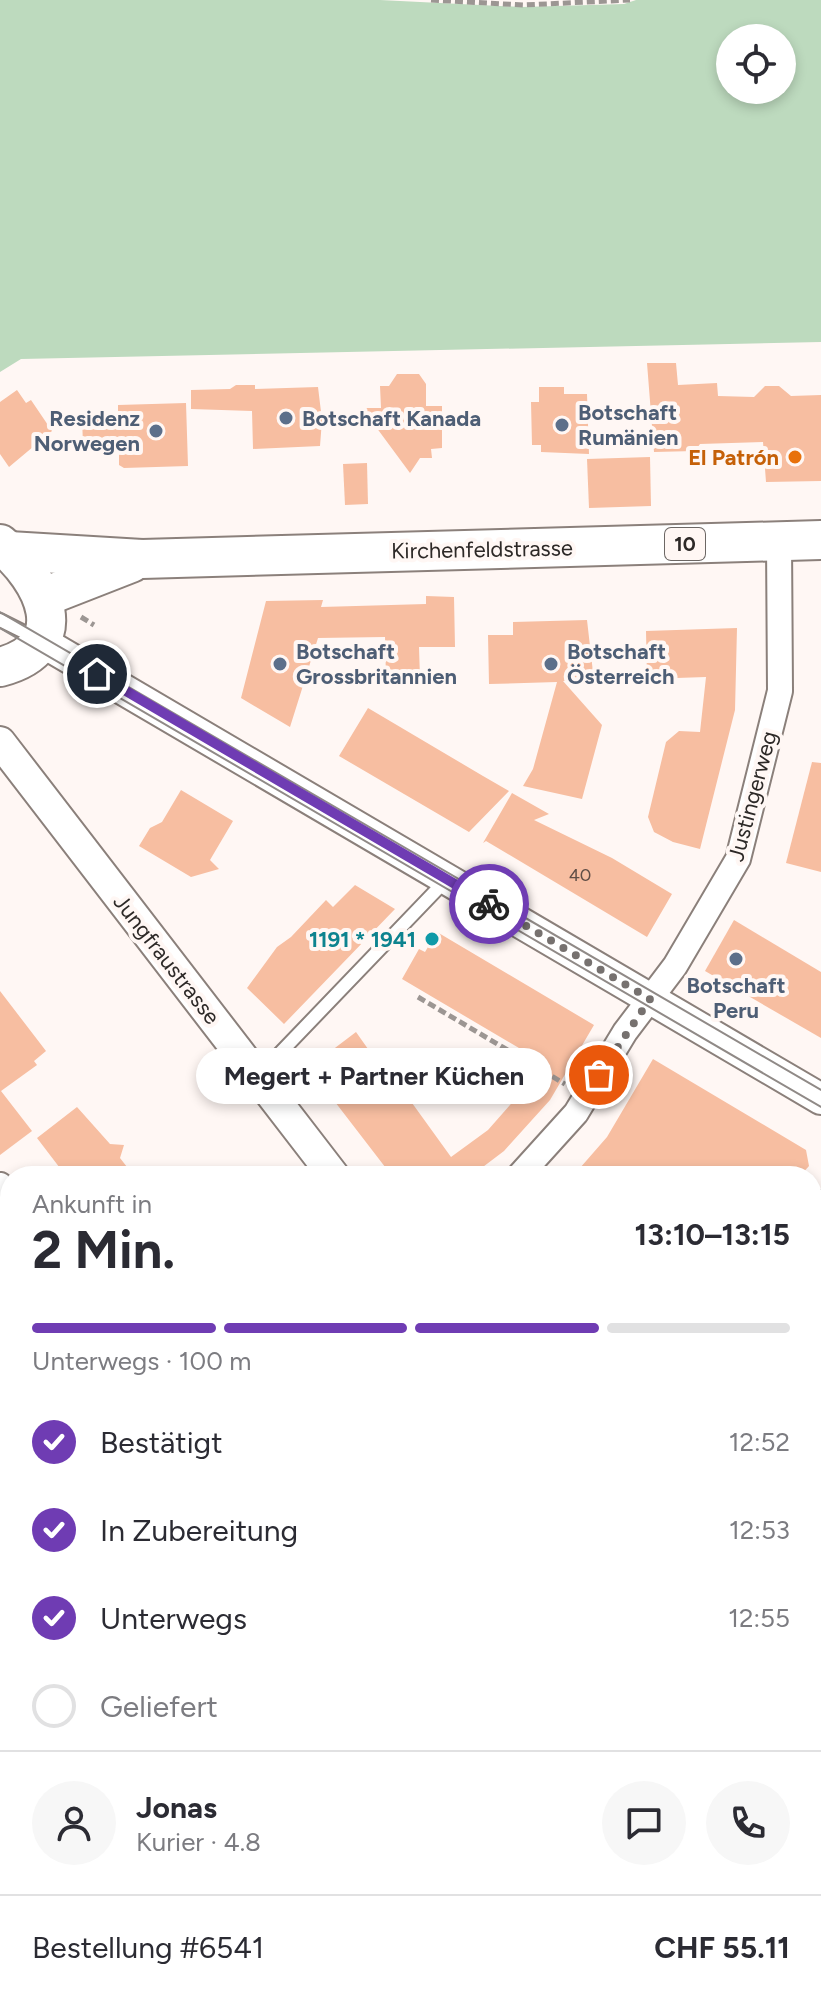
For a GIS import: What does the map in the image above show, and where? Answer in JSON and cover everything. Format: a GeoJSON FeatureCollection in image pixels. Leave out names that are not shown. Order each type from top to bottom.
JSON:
{"type":"FeatureCollection","features":[{"type":"Feature","properties":{"kind":"main road","name":"Kirchenfeldstrasse"},"geometry":{"type":"LineString","coordinates":[[4,547],[142,559],[821,540]]}},
{"type":"Feature","properties":{"kind":"main road"},"geometry":{"type":"LineString","coordinates":[[0,667],[17,661],[39,640],[47,615],[44,597],[35,578],[4,547]]}},
{"type":"Feature","properties":{"kind":"main road","name":"Kirchenfeldstrasse"},"geometry":{"type":"LineString","coordinates":[[44,597],[142,559]]}},
{"type":"Feature","properties":{"kind":"street","name":"Justingerweg"},"geometry":{"type":"LineString","coordinates":[[528,1166],[576,1113],[675,966],[741,851],[780,691],[779,542]]}},
{"type":"Feature","properties":{"kind":"street"},"geometry":{"type":"LineString","coordinates":[[39,640],[821,1099]]}},
{"type":"Feature","properties":{"kind":"street","name":"Jungfraustrasse"},"geometry":{"type":"LineString","coordinates":[[0,742],[326,1166]]}},
{"type":"Feature","properties":{"kind":"lane"},"geometry":{"type":"LineString","coordinates":[[0,620],[39,640]]}},
{"type":"Feature","properties":{"kind":"lane"},"geometry":{"type":"LineString","coordinates":[[257,1076],[447,879]]}},
{"type":"Feature","properties":{"kind":"path"},"geometry":{"type":"LineString","coordinates":[[431,0],[523,5],[630,0]]}},
{"type":"Feature","properties":{"kind":"path"},"geometry":{"type":"LineString","coordinates":[[418,997],[556,1079]]}},
{"type":"Feature","properties":{"kind":"green space"},"geometry":{"type":"Polygon","coordinates":[[[0,0],[380,0],[522,7],[624,4],[636,0],[821,0],[821,342],[21,359],[0,372],[0,0]]]}},
{"type":"Feature","properties":{"kind":"building"},"geometry":{"type":"Polygon","coordinates":[[[647,363],[676,363],[678,385],[717,383],[718,396],[754,397],[765,386],[779,386],[791,396],[821,395],[821,481],[766,482],[763,442],[700,444],[695,451],[654,452],[647,363]]]}},
{"type":"Feature","properties":{"kind":"building"},"geometry":{"type":"Polygon","coordinates":[[[397,374],[419,374],[426,384],[426,406],[442,406],[442,448],[431,449],[432,458],[420,458],[410,473],[362,408],[381,408],[380,386],[389,386],[397,374]]]}},
{"type":"Feature","properties":{"kind":"building"},"geometry":{"type":"Polygon","coordinates":[[[236,385],[255,385],[255,389],[318,387],[322,420],[320,446],[253,449],[252,411],[191,409],[191,390],[230,389],[236,385]]]}},
{"type":"Feature","properties":{"kind":"building"},"geometry":{"type":"Polygon","coordinates":[[[539,387],[564,387],[564,394],[587,394],[589,454],[541,452],[541,445],[532,445],[531,402],[539,402],[539,387]]]}},
{"type":"Feature","properties":{"kind":"building"},"geometry":{"type":"Polygon","coordinates":[[[17,390],[26,403],[31,400],[52,431],[9,467],[0,454],[0,402],[17,390]]]}},
{"type":"Feature","properties":{"kind":"building"},"geometry":{"type":"Polygon","coordinates":[[[186,403],[188,466],[124,468],[119,465],[119,445],[83,446],[82,416],[118,416],[118,405],[186,403]]]}},
{"type":"Feature","properties":{"kind":"building"},"geometry":{"type":"Polygon","coordinates":[[[650,457],[651,506],[589,508],[587,459],[650,457]]]}},
{"type":"Feature","properties":{"kind":"building"},"geometry":{"type":"Polygon","coordinates":[[[367,463],[368,504],[345,505],[343,464],[367,463]]]}},
{"type":"Feature","properties":{"kind":"building","name":"Botschaft Grossbritannien"},"geometry":{"type":"Polygon","coordinates":[[[426,596],[454,597],[455,647],[419,647],[420,678],[386,679],[385,637],[318,638],[290,727],[241,698],[266,601],[323,600],[321,607],[426,604],[426,596]]]}},
{"type":"Feature","properties":{"kind":"building"},"geometry":{"type":"Polygon","coordinates":[[[587,620],[594,681],[563,681],[602,725],[582,799],[523,786],[533,769],[557,682],[489,684],[488,635],[513,635],[513,622],[587,620]]]}},
{"type":"Feature","properties":{"kind":"building"},"geometry":{"type":"Polygon","coordinates":[[[737,628],[735,710],[700,849],[673,842],[654,832],[648,817],[666,742],[679,731],[700,732],[706,677],[647,679],[646,631],[737,628]]]}},
{"type":"Feature","properties":{"kind":"building"},"geometry":{"type":"Polygon","coordinates":[[[368,708],[509,791],[469,832],[339,756],[368,708]]]}},
{"type":"Feature","properties":{"kind":"building"},"geometry":{"type":"Polygon","coordinates":[[[812,762],[821,763],[821,872],[786,863],[812,762]]]}},
{"type":"Feature","properties":{"kind":"building"},"geometry":{"type":"Polygon","coordinates":[[[181,790],[233,821],[210,860],[219,869],[191,877],[139,846],[150,828],[162,822],[181,790]]]}},
{"type":"Feature","properties":{"kind":"building"},"geometry":{"type":"Polygon","coordinates":[[[512,793],[549,814],[534,820],[612,858],[672,894],[647,937],[486,841],[483,843],[512,793]]]}},
{"type":"Feature","properties":{"kind":"building"},"geometry":{"type":"Polygon","coordinates":[[[355,885],[395,909],[284,1024],[247,988],[277,947],[291,937],[326,900],[333,907],[355,885]]]}},
{"type":"Feature","properties":{"kind":"building"},"geometry":{"type":"Polygon","coordinates":[[[734,920],[821,972],[821,1038],[705,971],[734,920]]]}},
{"type":"Feature","properties":{"kind":"building"},"geometry":{"type":"Polygon","coordinates":[[[437,932],[594,1025],[550,1100],[504,1151],[484,1166],[384,1166],[312,1072],[326,1061],[323,1057],[356,1032],[373,1056],[376,1053],[451,1157],[488,1130],[546,1064],[402,979],[419,949],[425,952],[437,932]]]}},
{"type":"Feature","properties":{"kind":"building"},"geometry":{"type":"Polygon","coordinates":[[[0,991],[46,1051],[34,1061],[37,1065],[1,1091],[32,1131],[0,1155],[0,991]]]}},
{"type":"Feature","properties":{"kind":"building"},"geometry":{"type":"Polygon","coordinates":[[[653,1059],[806,1150],[809,1166],[582,1166],[607,1137],[653,1059]]]}},
{"type":"Feature","properties":{"kind":"building"},"geometry":{"type":"Polygon","coordinates":[[[77,1107],[110,1144],[124,1145],[120,1158],[126,1166],[58,1166],[37,1138],[77,1107]]]}},
{"type":"Feature","properties":{"kind":"tram line"},"geometry":{"type":"LineString","coordinates":[[0,612],[821,1090]]}},
{"type":"Feature","properties":{"kind":"tram line"},"geometry":{"type":"LineString","coordinates":[[0,628],[821,1107]]}},
{"type":"Feature","properties":{"kind":"way so far"},"geometry":{"type":"LineString","coordinates":[[489,904],[650,999],[599,1075]]}},
{"type":"Feature","properties":{"kind":"place","name":"Botschaft Kanada"},"geometry":{"type":"Point","coordinates":[286,418]}},
{"type":"Feature","properties":{"kind":"place","name":"Botschaft Rumänien"},"geometry":{"type":"Point","coordinates":[562,425]}},
{"type":"Feature","properties":{"kind":"place","name":"Residenz Norwegen"},"geometry":{"type":"Point","coordinates":[156,431]}},
{"type":"Feature","properties":{"kind":"place","name":"El Patrón"},"geometry":{"type":"Point","coordinates":[795,457]}},
{"type":"Feature","properties":{"kind":"place","name":"Botschaft Grossbritannien"},"geometry":{"type":"Point","coordinates":[280,664]}},
{"type":"Feature","properties":{"kind":"place","name":"Botschaft Österreich"},"geometry":{"type":"Point","coordinates":[551,664]}},
{"type":"Feature","properties":{"kind":"place","name":"1191 * 1941"},"geometry":{"type":"Point","coordinates":[432,939]}},
{"type":"Feature","properties":{"kind":"place","name":"Botschaft Peru"},"geometry":{"type":"Point","coordinates":[736,959]}},
{"type":"Feature","properties":{"kind":"place","name":"Megert + Partner Küchen"},"geometry":{"type":"Point","coordinates":[599,1075]}},
{"type":"Feature","properties":{"kind":"route"},"geometry":{"type":"LineString","coordinates":[[97,674],[489,904]]}}]}
